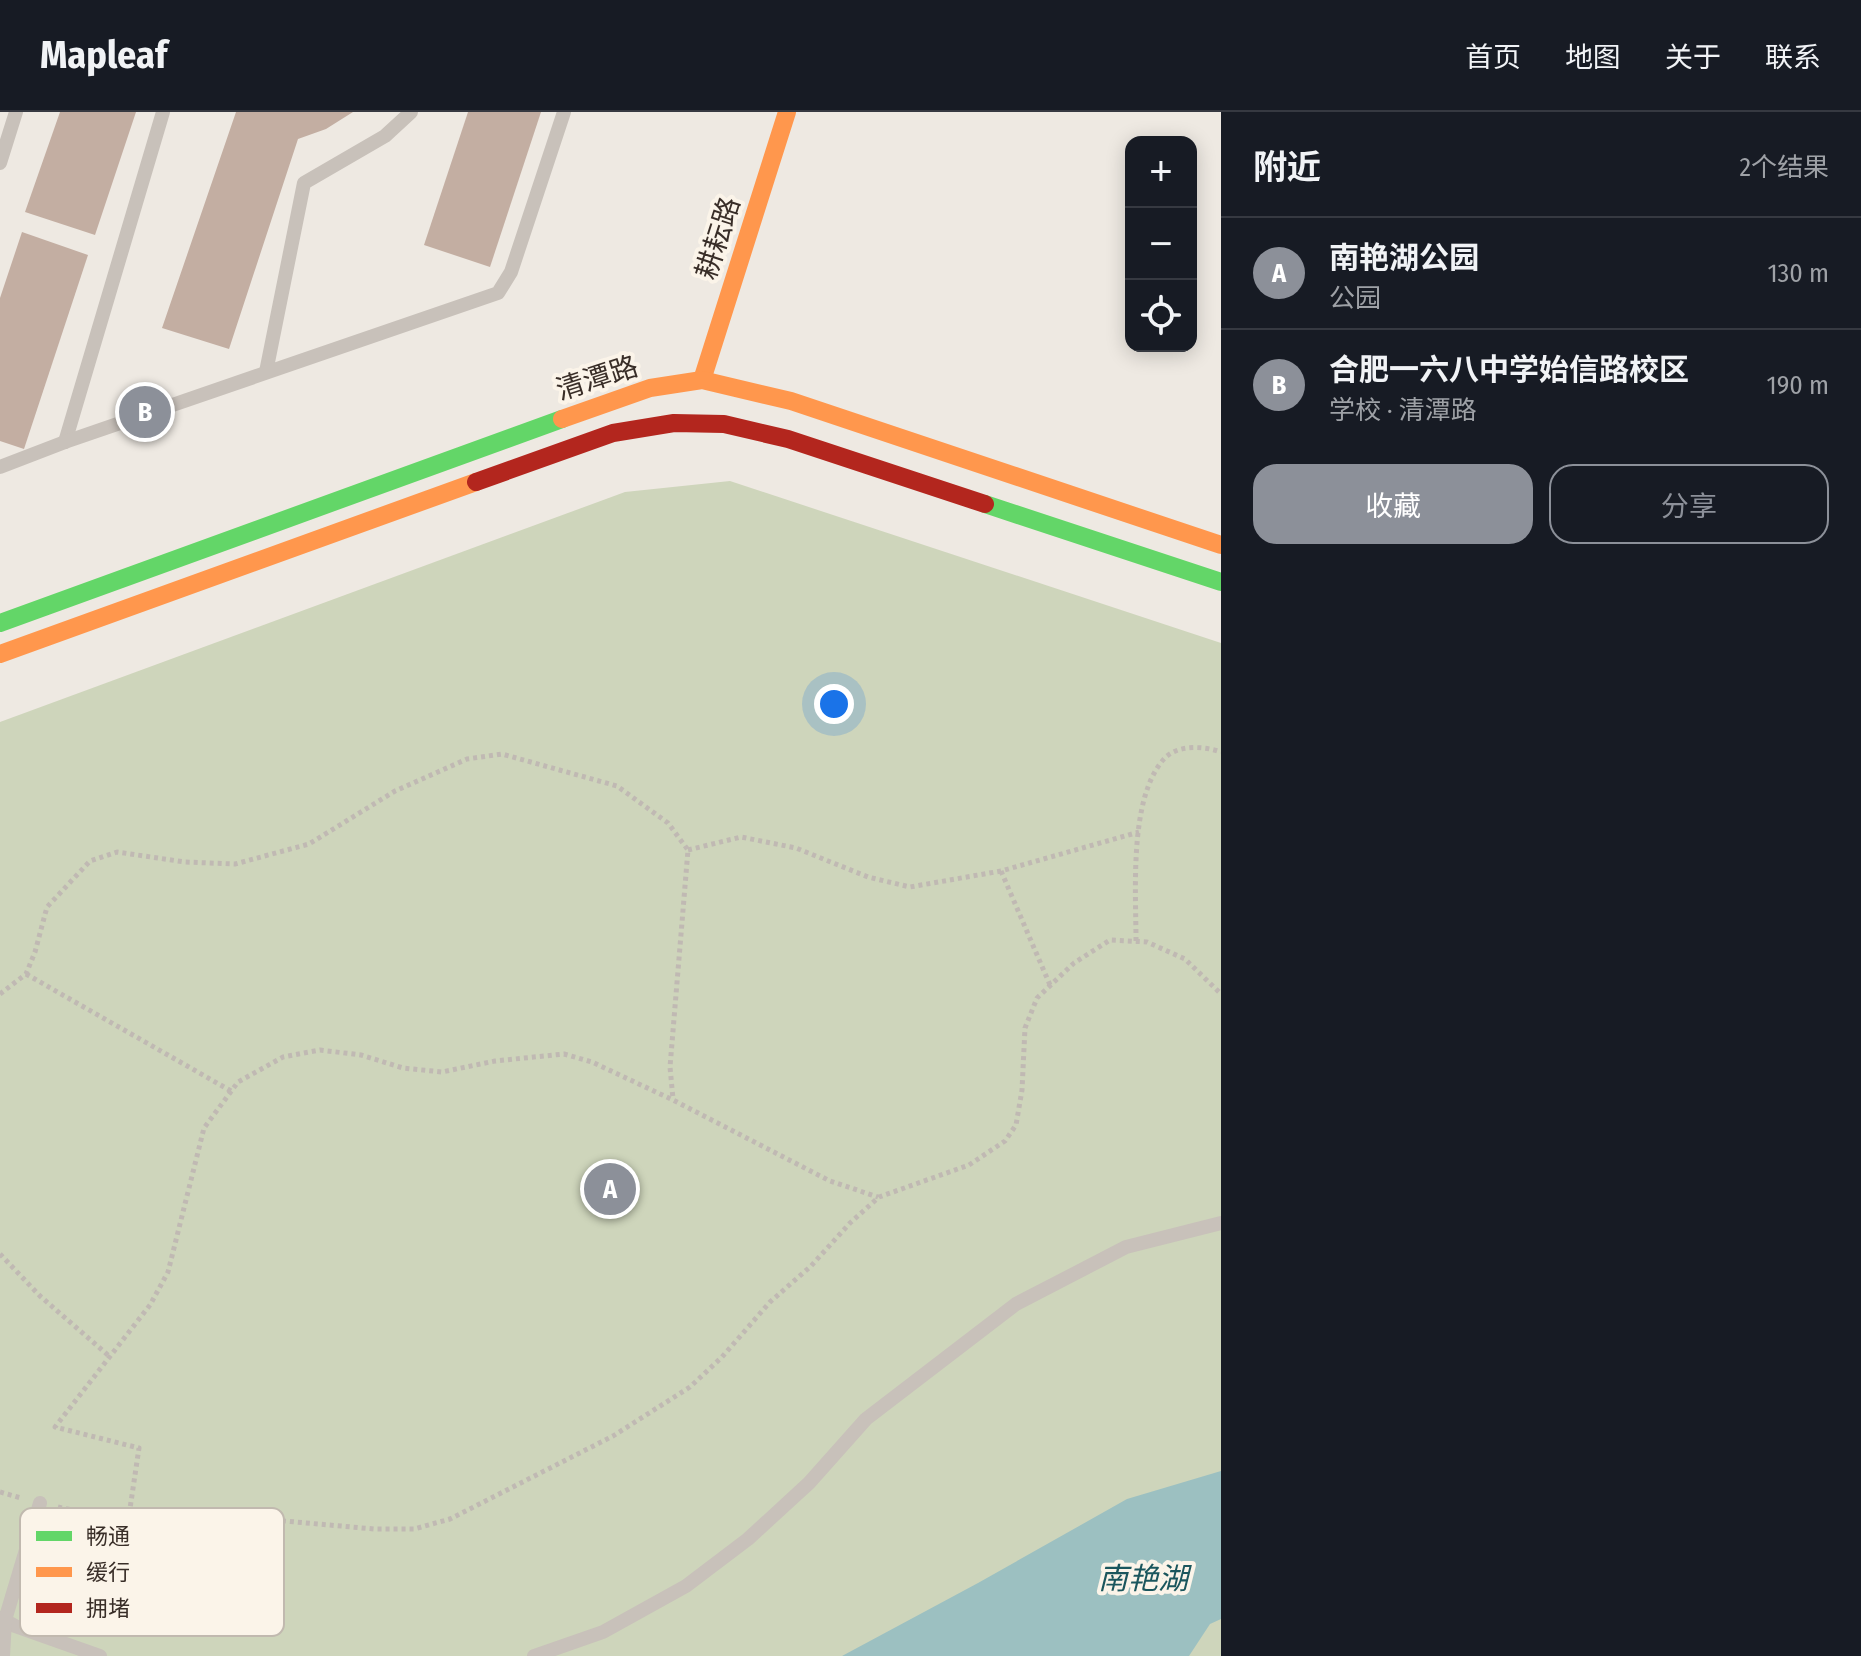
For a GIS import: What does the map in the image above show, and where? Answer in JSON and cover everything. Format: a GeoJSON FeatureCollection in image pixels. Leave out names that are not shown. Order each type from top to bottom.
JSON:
{"type":"FeatureCollection","features":[{"type":"Feature","properties":{"kind":"street","name":"耕耘路"},"geometry":{"type":"LineString","coordinates":[[702,380],[787,112]]}},
{"type":"Feature","properties":{"kind":"street","name":"清潭路"},"geometry":{"type":"LineString","coordinates":[[0,623],[650,388],[702,380],[791,401],[1221,545]]}},
{"type":"Feature","properties":{"kind":"street","name":"清潭路"},"geometry":{"type":"LineString","coordinates":[[0,654],[613,433],[674,423],[724,424],[788,439],[1221,582]]}},
{"type":"Feature","properties":{"kind":"lane"},"geometry":{"type":"LineString","coordinates":[[0,163],[16,112]]}},
{"type":"Feature","properties":{"kind":"lane"},"geometry":{"type":"LineString","coordinates":[[65,442],[163,112]]}},
{"type":"Feature","properties":{"kind":"lane"},"geometry":{"type":"LineString","coordinates":[[266,372],[304,183],[385,136],[411,112]]}},
{"type":"Feature","properties":{"kind":"lane"},"geometry":{"type":"LineString","coordinates":[[0,467],[498,293],[511,272],[564,112]]}},
{"type":"Feature","properties":{"kind":"lane"},"geometry":{"type":"LineString","coordinates":[[534,1656],[603,1632],[686,1586],[748,1539],[799,1492],[866,1419],[1016,1304],[1126,1247],[1221,1223]]}},
{"type":"Feature","properties":{"kind":"lane"},"geometry":{"type":"LineString","coordinates":[[38,1508],[40,1503]]}},
{"type":"Feature","properties":{"kind":"lane"},"geometry":{"type":"LineString","coordinates":[[3,1656],[2,1619],[20,1564]]}},
{"type":"Feature","properties":{"kind":"lane"},"geometry":{"type":"LineString","coordinates":[[2,1619],[20,1628]]}},
{"type":"Feature","properties":{"kind":"lane"},"geometry":{"type":"LineString","coordinates":[[43,1636],[100,1656]]}},
{"type":"Feature","properties":{"kind":"path"},"geometry":{"type":"LineString","coordinates":[[1136,941],[1136,842],[1149,783],[1164,757],[1185,748],[1207,747],[1221,752]]}},
{"type":"Feature","properties":{"kind":"path"},"geometry":{"type":"LineString","coordinates":[[0,994],[26,974],[47,907],[90,861],[117,852],[185,862],[235,864],[309,844],[395,791],[467,759],[502,754],[617,786],[668,823],[688,850],[670,1067],[673,1100]]}},
{"type":"Feature","properties":{"kind":"path"},"geometry":{"type":"LineString","coordinates":[[688,850],[741,837],[796,848],[868,877],[910,887],[1001,871],[1139,832]]}},
{"type":"Feature","properties":{"kind":"path"},"geometry":{"type":"LineString","coordinates":[[1001,871],[1050,985]]}},
{"type":"Feature","properties":{"kind":"path"},"geometry":{"type":"LineString","coordinates":[[284,1521],[374,1529],[414,1529],[450,1519],[613,1436],[690,1387],[722,1357],[770,1302],[811,1266],[850,1223],[879,1197],[969,1165],[1005,1141],[1016,1125],[1022,1090],[1025,1028],[1037,998],[1074,963],[1110,940],[1147,942],[1185,959],[1221,994]]}},
{"type":"Feature","properties":{"kind":"path"},"geometry":{"type":"LineString","coordinates":[[26,974],[231,1091]]}},
{"type":"Feature","properties":{"kind":"path"},"geometry":{"type":"LineString","coordinates":[[130,1508],[139,1448],[55,1427],[150,1305],[168,1272],[204,1128],[238,1082],[283,1057],[320,1050],[361,1055],[403,1068],[442,1072],[495,1061],[564,1054],[592,1062],[673,1100],[830,1181],[879,1197]]}},
{"type":"Feature","properties":{"kind":"path"},"geometry":{"type":"LineString","coordinates":[[0,1254],[40,1296],[109,1356]]}},
{"type":"Feature","properties":{"kind":"path"},"geometry":{"type":"LineString","coordinates":[[0,1492],[63,1508]]}},
{"type":"Feature","properties":{"kind":"green space"},"geometry":{"type":"Polygon","coordinates":[[[730,481],[1221,643],[1221,1656],[0,1656],[0,722],[625,492],[730,481]]]}},
{"type":"Feature","properties":{"kind":"water","name":"南艳湖"},"geometry":{"type":"Polygon","coordinates":[[[1221,1471],[1221,1619],[1210,1624],[1189,1656],[842,1656],[1127,1499],[1221,1471]]]}},
{"type":"Feature","properties":{"kind":"building"},"geometry":{"type":"Polygon","coordinates":[[[60,112],[136,112],[95,235],[25,212],[60,112]]]}},
{"type":"Feature","properties":{"kind":"building"},"geometry":{"type":"Polygon","coordinates":[[[236,112],[353,112],[326,129],[298,139],[229,349],[162,328],[236,112]]]}},
{"type":"Feature","properties":{"kind":"building"},"geometry":{"type":"Polygon","coordinates":[[[468,112],[541,112],[490,267],[424,245],[468,112]]]}},
{"type":"Feature","properties":{"kind":"building"},"geometry":{"type":"Polygon","coordinates":[[[22,232],[88,255],[24,449],[0,441],[0,298],[22,232]]]}},
{"type":"Feature","properties":{"kind":"traffic: fast"},"geometry":{"type":"LineString","coordinates":[[0,623],[562,419]]}},
{"type":"Feature","properties":{"kind":"traffic: fast"},"geometry":{"type":"LineString","coordinates":[[985,504],[1221,582]]}},
{"type":"Feature","properties":{"kind":"traffic: slow"},"geometry":{"type":"LineString","coordinates":[[702,380],[787,112]]}},
{"type":"Feature","properties":{"kind":"traffic: slow"},"geometry":{"type":"LineString","coordinates":[[562,419],[650,388],[702,380],[791,401],[1221,545]]}},
{"type":"Feature","properties":{"kind":"traffic: slow"},"geometry":{"type":"LineString","coordinates":[[0,654],[476,482]]}},
{"type":"Feature","properties":{"kind":"traffic: jam"},"geometry":{"type":"LineString","coordinates":[[476,482],[613,433],[674,423],[724,424],[788,439],[985,504]]}},
{"type":"Feature","properties":{"kind":"place","name":"合肥一六八中学始信路校区"},"geometry":{"type":"Point","coordinates":[145,412]}},
{"type":"Feature","properties":{"kind":"place","name":"南艳湖公园"},"geometry":{"type":"Point","coordinates":[610,1189]}}]}
